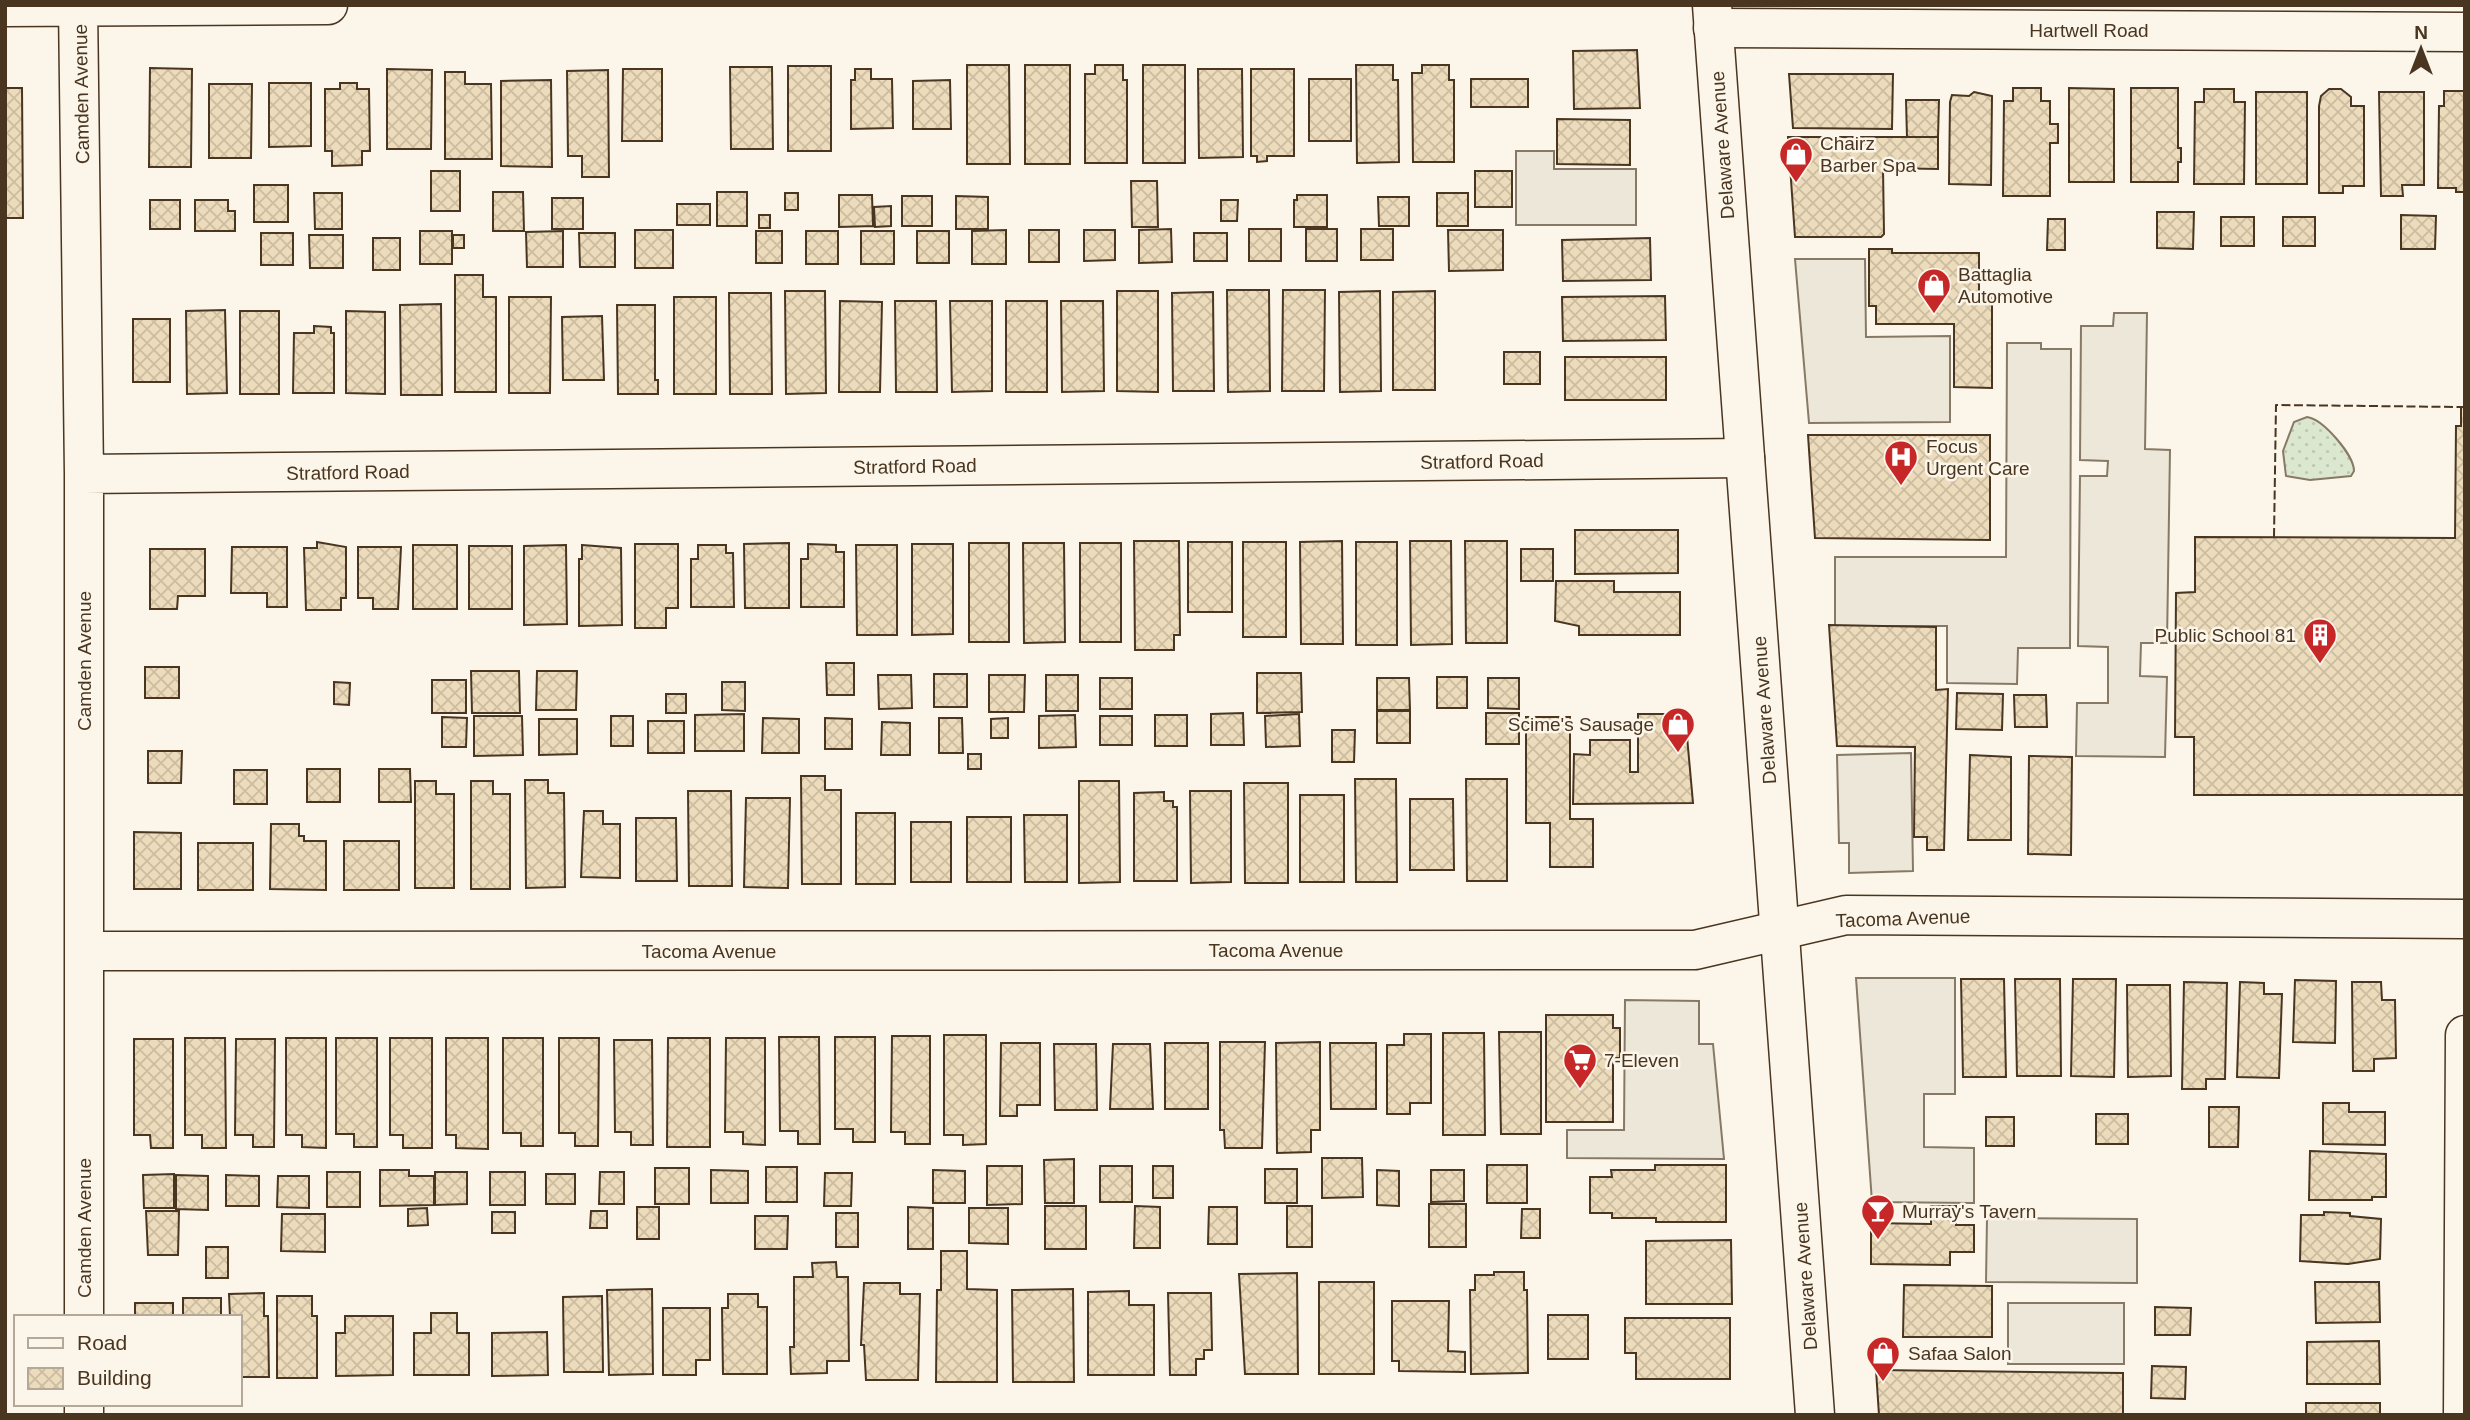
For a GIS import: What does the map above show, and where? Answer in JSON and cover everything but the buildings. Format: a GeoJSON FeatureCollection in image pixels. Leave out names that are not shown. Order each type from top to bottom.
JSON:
{"type":"FeatureCollection","features":[{"type":"Feature","properties":{"kind":"street"},"geometry":{"type":"LineString","coordinates":[[5,7],[328,5]]}},
{"type":"Feature","properties":{"kind":"street","name":"Camden Avenue"},"geometry":{"type":"LineString","coordinates":[[78,6],[84,474],[84,1315]]}},
{"type":"Feature","properties":{"kind":"street","name":"Hartwell Road"},"geometry":{"type":"LineString","coordinates":[[1713,16],[2465,33]]}},
{"type":"Feature","properties":{"kind":"street","name":"Delaware Avenue"},"geometry":{"type":"LineString","coordinates":[[1713,16],[1815,1415]]}},
{"type":"Feature","properties":{"kind":"street","name":"Stratford Road"},"geometry":{"type":"LineString","coordinates":[[84,474],[1745,458]]}},
{"type":"Feature","properties":{"kind":"street","name":"Tacoma Avenue"},"geometry":{"type":"LineString","coordinates":[[84,951],[1695,950],[1846,915],[2465,919]]}},
{"type":"Feature","properties":{"kind":"street"},"geometry":{"type":"LineString","coordinates":[[2463,1415],[2465,1035]]}},
{"type":"Feature","properties":{"kind":"green space"},"geometry":{"type":"Polygon","coordinates":[[[2307,417],[2321,424],[2343,447],[2353,464],[2354,471],[2351,476],[2310,480],[2286,476],[2283,451],[2294,422],[2307,417]]]}},
{"type":"Feature","properties":{"kind":"shaded area"},"geometry":{"type":"Polygon","coordinates":[[[1516,151],[1554,151],[1554,169],[1636,169],[1636,225],[1516,225],[1516,151]]]}},
{"type":"Feature","properties":{"kind":"shaded area"},"geometry":{"type":"Polygon","coordinates":[[[1795,259],[1865,259],[1866,337],[1950,336],[1950,422],[1809,423],[1795,259]]]}},
{"type":"Feature","properties":{"kind":"shaded area"},"geometry":{"type":"Polygon","coordinates":[[[2114,313],[2147,313],[2145,449],[2170,450],[2167,643],[2141,643],[2140,676],[2167,677],[2165,757],[2076,756],[2077,703],[2108,703],[2108,647],[2078,646],[2080,476],[2107,476],[2108,461],[2080,460],[2081,326],[2113,326],[2114,313]]]}},
{"type":"Feature","properties":{"kind":"shaded area"},"geometry":{"type":"Polygon","coordinates":[[[2007,343],[2041,343],[2041,349],[2071,349],[2070,648],[2018,648],[2017,684],[1947,683],[1947,626],[1835,626],[1835,557],[2006,557],[2007,343]]]}},
{"type":"Feature","properties":{"kind":"shaded area"},"geometry":{"type":"Polygon","coordinates":[[[1911,753],[1913,871],[1849,873],[1849,843],[1839,843],[1837,755],[1911,753]]]}},
{"type":"Feature","properties":{"kind":"shaded area"},"geometry":{"type":"Polygon","coordinates":[[[1856,978],[1955,978],[1955,1094],[1924,1094],[1924,1147],[1974,1148],[1974,1203],[1872,1202],[1856,978]]]}},
{"type":"Feature","properties":{"kind":"shaded area"},"geometry":{"type":"Polygon","coordinates":[[[1625,1000],[1699,1001],[1699,1044],[1713,1044],[1724,1159],[1567,1158],[1567,1130],[1624,1130],[1625,1000]]]}},
{"type":"Feature","properties":{"kind":"shaded area"},"geometry":{"type":"Polygon","coordinates":[[[1987,1218],[2137,1219],[2137,1283],[1986,1282],[1987,1218]]]}},
{"type":"Feature","properties":{"kind":"shaded area"},"geometry":{"type":"Polygon","coordinates":[[[2008,1303],[2124,1303],[2124,1364],[2008,1364],[2008,1303]]]}},
{"type":"Feature","properties":{"kind":"fence"},"geometry":{"type":"LineString","coordinates":[[2274,537],[2276,405],[2461,407]]}},
{"type":"Feature","properties":{"kind":"place","name":"Chairz Barber Spa"},"geometry":{"type":"Point","coordinates":[1796,184]}},
{"type":"Feature","properties":{"kind":"place","name":"Battaglia Automotive"},"geometry":{"type":"Point","coordinates":[1934,315]}},
{"type":"Feature","properties":{"kind":"place","name":"Focus Urgent Care"},"geometry":{"type":"Point","coordinates":[1901,487]}},
{"type":"Feature","properties":{"kind":"place","name":"Public School 81"},"geometry":{"type":"Point","coordinates":[2320,665]}},
{"type":"Feature","properties":{"kind":"place","name":"Scime's Sausage"},"geometry":{"type":"Point","coordinates":[1678,754]}},
{"type":"Feature","properties":{"kind":"place","name":"7-Eleven"},"geometry":{"type":"Point","coordinates":[1580,1090]}},
{"type":"Feature","properties":{"kind":"place","name":"Murray's Tavern"},"geometry":{"type":"Point","coordinates":[1878,1241]}},
{"type":"Feature","properties":{"kind":"place","name":"Safaa Salon"},"geometry":{"type":"Point","coordinates":[1883,1383]}}]}
